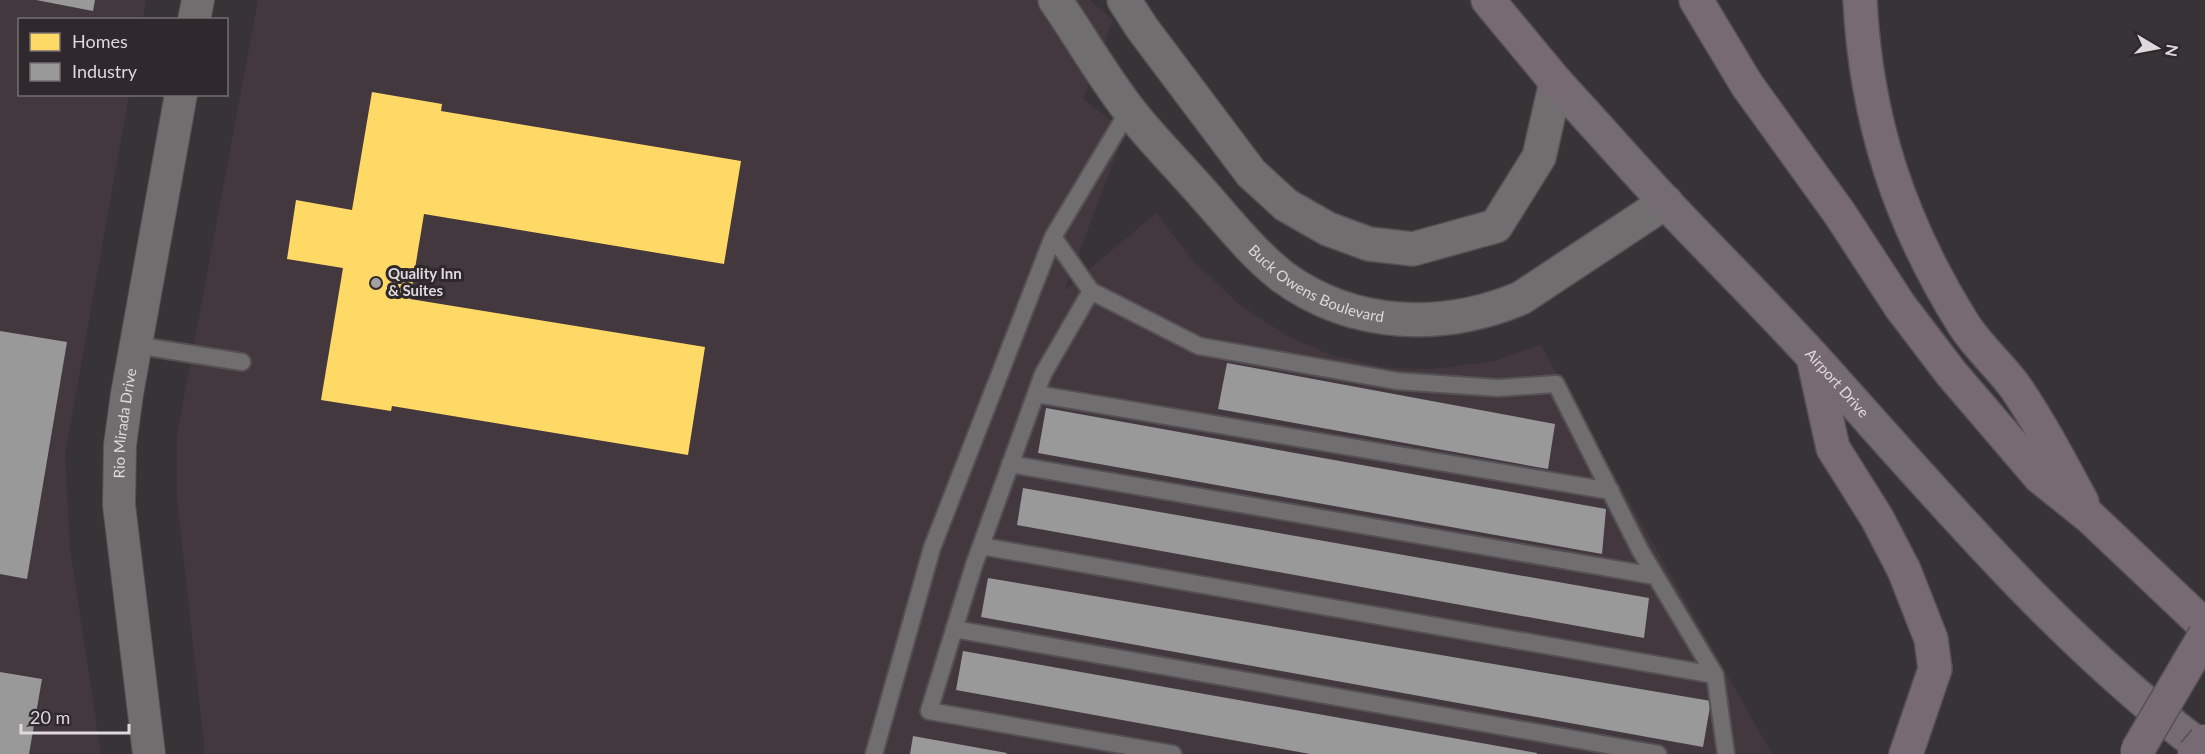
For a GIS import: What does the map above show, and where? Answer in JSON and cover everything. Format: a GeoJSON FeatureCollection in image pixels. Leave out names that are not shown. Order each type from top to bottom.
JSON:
{"type":"FeatureCollection","features":[{"type":"Feature","properties":{"kind":"highway","name":"Airport Drive"},"geometry":{"type":"LineString","coordinates":[[1488,0],[1556,82]]}},
{"type":"Feature","properties":{"kind":"highway"},"geometry":{"type":"LineString","coordinates":[[1696,0],[1747,85],[1839,214],[1900,306],[1951,373],[2040,477],[2090,517],[2205,626]]}},
{"type":"Feature","properties":{"kind":"highway"},"geometry":{"type":"LineString","coordinates":[[1860,0],[1866,71],[1876,124],[1911,228],[1966,327],[2014,386],[2046,435],[2090,517]]}},
{"type":"Feature","properties":{"kind":"highway"},"geometry":{"type":"LineString","coordinates":[[1862,36],[1866,0]]}},
{"type":"Feature","properties":{"kind":"highway"},"geometry":{"type":"LineString","coordinates":[[1813,357],[1833,448],[1877,518],[1904,570],[1931,639],[1935,669],[1906,754]]}},
{"type":"Feature","properties":{"kind":"highway"},"geometry":{"type":"LineString","coordinates":[[2136,753],[2205,636]]}},
{"type":"Feature","properties":{"kind":"highway"},"geometry":{"type":"LineString","coordinates":[[2136,753],[2205,669]]}},
{"type":"Feature","properties":{"kind":"highway"},"geometry":{"type":"LineString","coordinates":[[2194,754],[2205,741]]}},
{"type":"Feature","properties":{"kind":"main road","name":"Buck Owens Boulevard"},"geometry":{"type":"LineString","coordinates":[[1055,0],[1128,110],[1248,244],[1283,277],[1325,301],[1366,315],[1410,321],[1454,319],[1500,306],[1521,298],[1666,202]]}},
{"type":"Feature","properties":{"kind":"main road"},"geometry":{"type":"LineString","coordinates":[[1124,0],[1142,28],[1251,173],[1286,205],[1328,230],[1369,244],[1413,249],[1496,226],[1539,157],[1556,82]]}},
{"type":"Feature","properties":{"kind":"main road","name":"Airport Drive"},"geometry":{"type":"LineString","coordinates":[[1556,82],[1813,357],[1941,500],[2094,659],[2160,716],[2205,750]]}},
{"type":"Feature","properties":{"kind":"street"},"geometry":{"type":"LineString","coordinates":[[194,18],[198,0]]}},
{"type":"Feature","properties":{"kind":"street","name":"Rio Mirada Drive"},"geometry":{"type":"LineString","coordinates":[[148,754],[119,505],[120,445],[135,345],[181,96]]}},
{"type":"Feature","properties":{"kind":"lane"},"geometry":{"type":"LineString","coordinates":[[874,754],[932,548],[1053,237],[1128,110]]}},
{"type":"Feature","properties":{"kind":"lane"},"geometry":{"type":"LineString","coordinates":[[1053,237],[1091,291],[1199,346],[1397,381],[1498,388],[1556,384],[1655,576],[1715,675],[1726,754]]}},
{"type":"Feature","properties":{"kind":"lane"},"geometry":{"type":"LineString","coordinates":[[1091,291],[1043,374],[981,546],[929,711],[1173,754]]}},
{"type":"Feature","properties":{"kind":"lane"},"geometry":{"type":"LineString","coordinates":[[135,345],[242,363]]}},
{"type":"Feature","properties":{"kind":"lane"},"geometry":{"type":"LineString","coordinates":[[1036,394],[1611,491]]}},
{"type":"Feature","properties":{"kind":"lane"},"geometry":{"type":"LineString","coordinates":[[1010,464],[1655,576]]}},
{"type":"Feature","properties":{"kind":"lane"},"geometry":{"type":"LineString","coordinates":[[981,546],[1715,675]]}},
{"type":"Feature","properties":{"kind":"lane"},"geometry":{"type":"LineString","coordinates":[[954,629],[1658,754]]}},
{"type":"Feature","properties":{"kind":"shaded area"},"geometry":{"type":"Polygon","coordinates":[[[0,0],[146,0],[143,18],[18,18],[18,96],[129,96],[65,455],[70,548],[101,754],[0,754],[0,0]]]}},
{"type":"Feature","properties":{"kind":"shaded area"},"geometry":{"type":"Polygon","coordinates":[[[258,0],[1090,0],[1113,20],[1083,99],[1125,131],[1065,290],[1156,213],[1195,263],[1241,306],[1293,339],[1331,355],[1391,368],[1433,369],[1494,361],[1541,345],[1772,754],[205,754],[177,498],[177,435],[258,0]]]}},
{"type":"Feature","properties":{"kind":"building: Homes","name":"Quality Inn & Suites"},"geometry":{"type":"Polygon","coordinates":[[[372,92],[442,104],[441,111],[741,161],[724,264],[424,214],[410,299],[705,347],[688,455],[392,406],[391,411],[321,400],[343,268],[287,259],[296,200],[352,210],[372,92]]]}},
{"type":"Feature","properties":{"kind":"building: Industry"},"geometry":{"type":"Polygon","coordinates":[[[36,0],[95,0],[93,11],[36,0]]]}},
{"type":"Feature","properties":{"kind":"building: Industry"},"geometry":{"type":"Polygon","coordinates":[[[0,331],[67,342],[27,579],[0,574],[0,331]]]}},
{"type":"Feature","properties":{"kind":"building: Industry"},"geometry":{"type":"Polygon","coordinates":[[[1227,363],[1555,424],[1548,469],[1218,409],[1227,363]]]}},
{"type":"Feature","properties":{"kind":"building: Industry"},"geometry":{"type":"Polygon","coordinates":[[[1046,408],[1606,509],[1602,554],[1038,453],[1046,408]]]}},
{"type":"Feature","properties":{"kind":"building: Industry"},"geometry":{"type":"Polygon","coordinates":[[[1023,488],[1649,598],[1644,638],[1017,525],[1023,488]]]}},
{"type":"Feature","properties":{"kind":"building: Industry"},"geometry":{"type":"Polygon","coordinates":[[[988,578],[1711,701],[1703,747],[981,617],[988,578]]]}},
{"type":"Feature","properties":{"kind":"building: Industry"},"geometry":{"type":"Polygon","coordinates":[[[963,651],[1537,754],[1310,754],[956,690],[963,651]]]}},
{"type":"Feature","properties":{"kind":"building: Industry"},"geometry":{"type":"Polygon","coordinates":[[[0,672],[42,679],[29,754],[0,754],[0,672]]]}},
{"type":"Feature","properties":{"kind":"building: Industry"},"geometry":{"type":"Polygon","coordinates":[[[913,736],[1007,753],[910,754],[913,736]]]}},
{"type":"Feature","properties":{"kind":"place","name":"Quality Inn & Suites"},"geometry":{"type":"Point","coordinates":[376,283]}}]}
